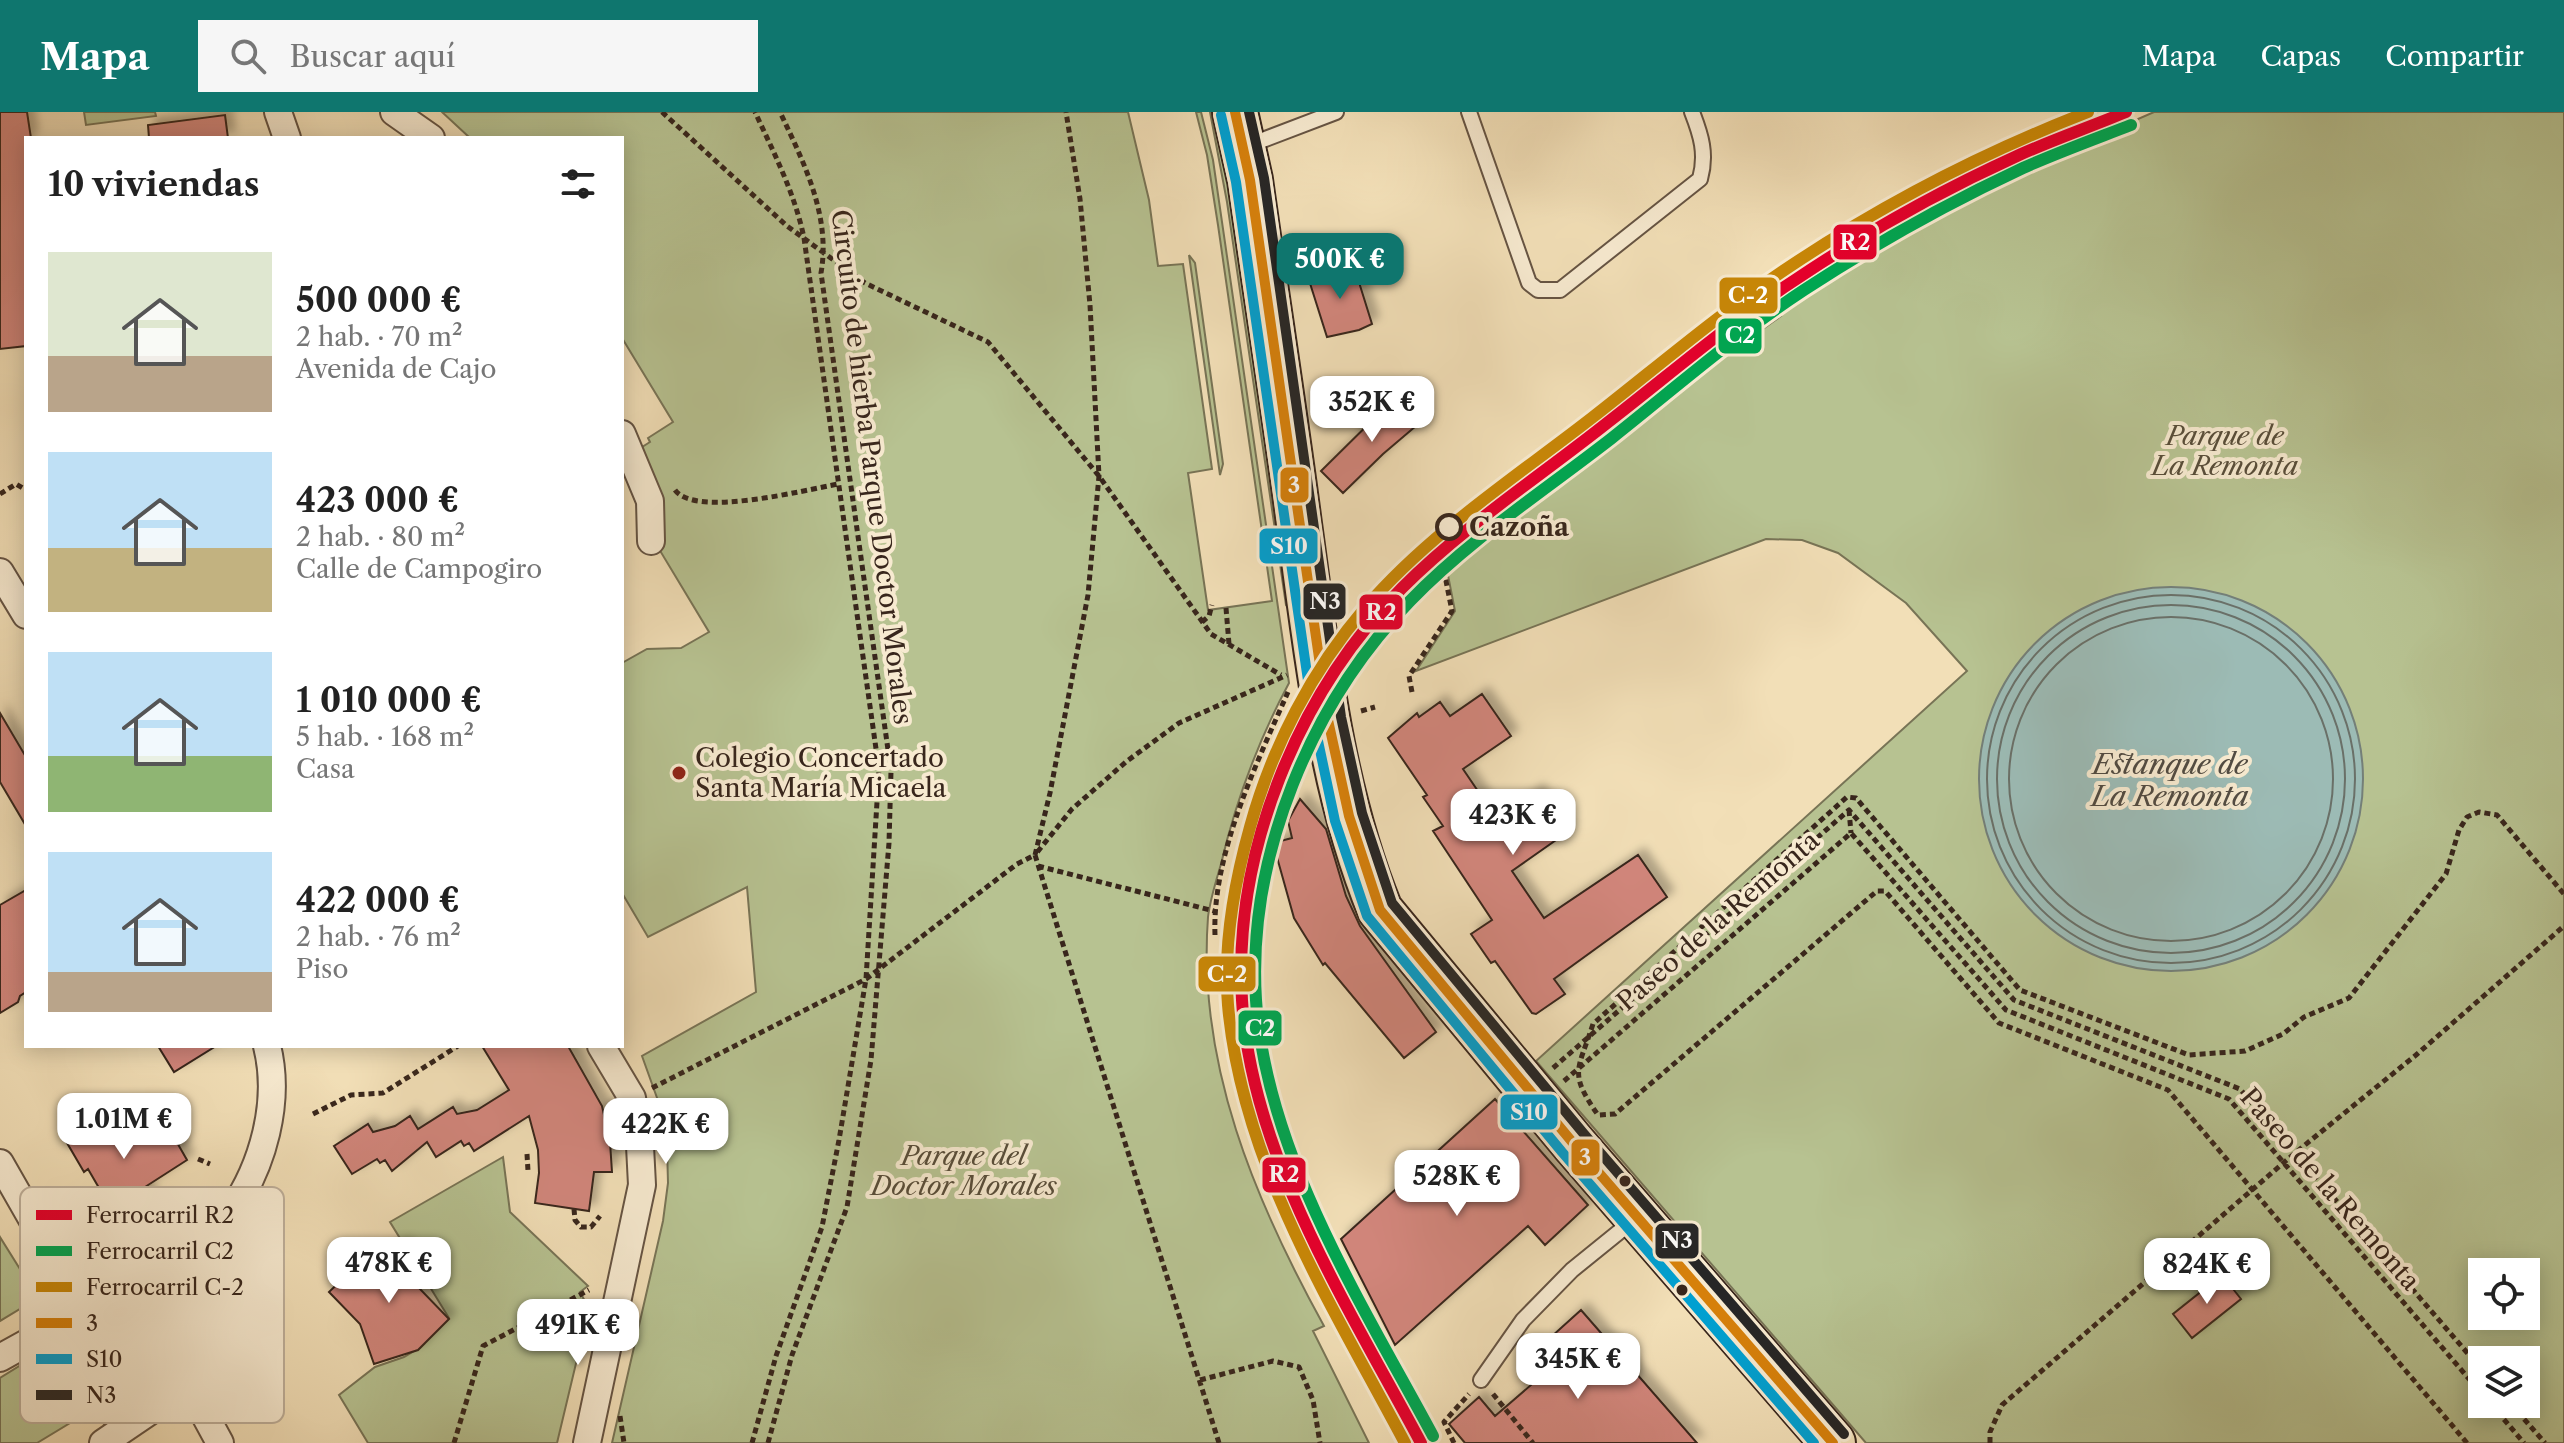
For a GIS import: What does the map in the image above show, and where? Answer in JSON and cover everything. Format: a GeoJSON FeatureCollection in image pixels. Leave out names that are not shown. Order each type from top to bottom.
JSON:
{"type":"FeatureCollection","features":[{"type":"Feature","properties":{"kind":"highway"},"geometry":{"type":"LineString","coordinates":[[1239,130],[1256,225],[1308,697],[1380,910],[1534,1096],[1626,1227],[1833,1443]]}},
{"type":"Feature","properties":{"kind":"street"},"geometry":{"type":"LineString","coordinates":[[278,112],[286,136]]}},
{"type":"Feature","properties":{"kind":"street"},"geometry":{"type":"LineString","coordinates":[[394,112],[428,136]]}},
{"type":"Feature","properties":{"kind":"street"},"geometry":{"type":"LineString","coordinates":[[624,439],[650,501],[651,541]]}},
{"type":"Feature","properties":{"kind":"street"},"geometry":{"type":"LineString","coordinates":[[0,572],[24,612]]}},
{"type":"Feature","properties":{"kind":"street"},"geometry":{"type":"LineString","coordinates":[[246,1187],[268,1126],[271,1062],[268,1048]]}},
{"type":"Feature","properties":{"kind":"street"},"geometry":{"type":"LineString","coordinates":[[587,1443],[642,1185],[640,1146],[632,1098],[602,1048]]}},
{"type":"Feature","properties":{"kind":"street"},"geometry":{"type":"LineString","coordinates":[[0,1163],[20,1198]]}},
{"type":"Feature","properties":{"kind":"street"},"geometry":{"type":"LineString","coordinates":[[0,1358],[20,1347]]}},
{"type":"Feature","properties":{"kind":"street"},"geometry":{"type":"LineString","coordinates":[[103,1443],[132,1423]]}},
{"type":"Feature","properties":{"kind":"street"},"geometry":{"type":"LineString","coordinates":[[209,1423],[220,1443]]}},
{"type":"Feature","properties":{"kind":"lane"},"geometry":{"type":"LineString","coordinates":[[1239,130],[1336,112]]}},
{"type":"Feature","properties":{"kind":"lane"},"geometry":{"type":"LineString","coordinates":[[1469,112],[1529,283],[1538,290],[1560,290],[1700,179],[1705,161],[1701,135],[1692,112]]}},
{"type":"Feature","properties":{"kind":"lane"},"geometry":{"type":"LineString","coordinates":[[1481,1380],[1523,1320],[1572,1270],[1626,1227]]}},
{"type":"Feature","properties":{"kind":"path"},"geometry":{"type":"LineString","coordinates":[[662,112],[804,238],[865,283],[988,342],[1099,476],[1211,634],[1282,675]]}},
{"type":"Feature","properties":{"kind":"path"},"geometry":{"type":"LineString","coordinates":[[752,1443],[776,1356],[822,1227],[866,979],[879,770],[804,238],[800,219],[755,112]]}},
{"type":"Feature","properties":{"kind":"path","name":"Circuito de hierba Parque Doctor Morales"},"geometry":{"type":"LineString","coordinates":[[768,1443],[792,1355],[847,1207],[871,1060],[889,843],[891,771],[821,273],[825,254],[821,210],[780,112]]}},
{"type":"Feature","properties":{"kind":"path"},"geometry":{"type":"LineString","coordinates":[[1066,112],[1080,199],[1090,305],[1099,476],[1088,595],[1035,855],[1219,1443]]}},
{"type":"Feature","properties":{"kind":"path"},"geometry":{"type":"LineString","coordinates":[[670,483],[679,495],[688,499],[698,503],[720,504],[838,484]]}},
{"type":"Feature","properties":{"kind":"path"},"geometry":{"type":"LineString","coordinates":[[0,494],[16,484],[24,489]]}},
{"type":"Feature","properties":{"kind":"path"},"geometry":{"type":"LineString","coordinates":[[1412,692],[1409,676],[1452,611],[1443,566],[1449,560]]}},
{"type":"Feature","properties":{"kind":"path"},"geometry":{"type":"LineString","coordinates":[[1202,622],[1209,616],[1212,605]]}},
{"type":"Feature","properties":{"kind":"path"},"geometry":{"type":"LineString","coordinates":[[1226,608],[1229,644]]}},
{"type":"Feature","properties":{"kind":"path"},"geometry":{"type":"LineString","coordinates":[[651,1089],[866,979],[1017,864],[1035,855],[1072,809],[1127,761],[1179,723],[1282,675],[1297,673]]}},
{"type":"Feature","properties":{"kind":"path"},"geometry":{"type":"LineString","coordinates":[[1215,935],[1214,911],[1242,797],[1308,697]]}},
{"type":"Feature","properties":{"kind":"path"},"geometry":{"type":"LineString","coordinates":[[2467,1443],[2168,1090],[1999,1023],[1885,891],[1877,891],[1615,1114],[1598,1115],[1582,1092],[1577,1076],[1593,1024],[1847,797],[1856,798],[2020,990],[2189,1055],[2245,1051],[2283,1034],[2304,1017],[2349,998],[2446,874],[2459,830],[2467,817],[2479,812],[2497,815],[2564,894]]}},
{"type":"Feature","properties":{"kind":"path"},"geometry":{"type":"LineString","coordinates":[[1534,1096],[1589,1037],[1849,810]]}},
{"type":"Feature","properties":{"kind":"path"},"geometry":{"type":"LineString","coordinates":[[1849,810],[1851,833]]}},
{"type":"Feature","properties":{"kind":"path"},"geometry":{"type":"LineString","coordinates":[[1849,810],[2014,1000],[2240,1089],[2468,1354]]}},
{"type":"Feature","properties":{"kind":"path","name":"Paseo de la Remonta"},"geometry":{"type":"LineString","coordinates":[[1534,1096],[1579,1067],[1851,833],[2006,1010],[2229,1099],[2468,1378]]}},
{"type":"Feature","properties":{"kind":"path"},"geometry":{"type":"LineString","coordinates":[[1038,866],[1214,911]]}},
{"type":"Feature","properties":{"kind":"path"},"geometry":{"type":"LineString","coordinates":[[1990,1443],[1990,1432],[2002,1405],[2564,926]]}},
{"type":"Feature","properties":{"kind":"path"},"geometry":{"type":"LineString","coordinates":[[2006,1010],[2014,1000]]}},
{"type":"Feature","properties":{"kind":"path"},"geometry":{"type":"LineString","coordinates":[[313,1114],[351,1095],[383,1093],[455,1048]]}},
{"type":"Feature","properties":{"kind":"path"},"geometry":{"type":"LineString","coordinates":[[2229,1099],[2240,1089]]}},
{"type":"Feature","properties":{"kind":"path"},"geometry":{"type":"LineString","coordinates":[[527,1154],[528,1171]]}},
{"type":"Feature","properties":{"kind":"path"},"geometry":{"type":"LineString","coordinates":[[198,1159],[210,1164]]}},
{"type":"Feature","properties":{"kind":"path"},"geometry":{"type":"LineString","coordinates":[[574,1209],[575,1220],[581,1227],[591,1227],[600,1216]]}},
{"type":"Feature","properties":{"kind":"path"},"geometry":{"type":"LineString","coordinates":[[454,1443],[483,1346],[589,1290]]}},
{"type":"Feature","properties":{"kind":"path"},"geometry":{"type":"LineString","coordinates":[[2459,1367],[2468,1358]]}},
{"type":"Feature","properties":{"kind":"path"},"geometry":{"type":"LineString","coordinates":[[1200,1380],[1273,1361],[1299,1367],[1313,1400],[1320,1443]]}},
{"type":"Feature","properties":{"kind":"path"},"geometry":{"type":"LineString","coordinates":[[1454,1443],[1444,1422],[1481,1380],[1533,1443]]}},
{"type":"Feature","properties":{"kind":"path"},"geometry":{"type":"LineString","coordinates":[[2503,1418],[2524,1443]]}},
{"type":"Feature","properties":{"kind":"path"},"geometry":{"type":"LineString","coordinates":[[2523,1418],[2545,1443]]}},
{"type":"Feature","properties":{"kind":"green space"},"geometry":{"type":"Polygon","coordinates":[[[84,112],[155,112],[156,116],[86,125],[84,112]]]}},
{"type":"Feature","properties":{"kind":"green space","name":"Parque del Doctor Morales"},"geometry":{"type":"Polygon","coordinates":[[[442,112],[1128,112],[1149,200],[1158,266],[1183,264],[1212,469],[1188,473],[1208,610],[1272,601],[1218,225],[1207,155],[1196,112],[1201,112],[1213,160],[1289,683],[1249,771],[1212,897],[1208,917],[1207,972],[1212,1025],[1236,1130],[1254,1180],[1275,1230],[1324,1326],[1313,1331],[1369,1443],[612,1443],[663,1221],[668,1183],[667,1145],[661,1109],[642,1056],[756,992],[747,887],[648,937],[624,896],[624,662],[647,649],[681,648],[709,632],[659,549],[639,449],[650,442],[648,438],[673,422],[624,341],[624,136],[468,136],[442,112]]]}},
{"type":"Feature","properties":{"kind":"green space"},"geometry":{"type":"Polygon","coordinates":[[[1210,112],[1218,112],[1291,611],[1286,605],[1227,202],[1210,112]]]}},
{"type":"Feature","properties":{"kind":"green space","name":"Parque de La Remonta"},"geometry":{"type":"Polygon","coordinates":[[[2154,112],[2564,112],[2564,1443],[1866,1443],[1536,1061],[1967,671],[1906,603],[1838,553],[1802,540],[1766,539],[1416,671],[1455,611],[1446,565],[1457,564],[1699,374],[1781,316],[1774,303],[1994,182],[2154,112]]]}},
{"type":"Feature","properties":{"kind":"green space"},"geometry":{"type":"Polygon","coordinates":[[[1189,255],[1195,263],[1223,464],[1220,475],[1189,255]]]}},
{"type":"Feature","properties":{"kind":"green space"},"geometry":{"type":"Polygon","coordinates":[[[503,1157],[510,1212],[588,1286],[580,1292],[589,1309],[557,1443],[368,1443],[339,1395],[375,1367],[419,1348],[449,1318],[390,1222],[503,1157]]]}},
{"type":"Feature","properties":{"kind":"green space"},"geometry":{"type":"Polygon","coordinates":[[[0,1237],[20,1269],[20,1309],[0,1321],[0,1237]]]}},
{"type":"Feature","properties":{"kind":"green space"},"geometry":{"type":"Polygon","coordinates":[[[20,1366],[20,1423],[70,1423],[37,1443],[0,1443],[0,1378],[20,1366]]]}},
{"type":"Feature","properties":{"kind":"water","name":"Estanque de La Remonta"},"geometry":{"type":"Polygon","coordinates":[[[2171,587],[2208,591],[2244,602],[2278,620],[2307,643],[2330,672],[2348,706],[2359,742],[2363,779],[2359,816],[2348,852],[2330,886],[2307,915],[2278,938],[2244,956],[2208,967],[2171,971],[2134,967],[2098,956],[2064,938],[2035,915],[2012,886],[1994,852],[1983,816],[1979,779],[1983,742],[1994,706],[2012,672],[2035,643],[2064,620],[2098,602],[2134,591],[2171,587]]]}},
{"type":"Feature","properties":{"kind":"building"},"geometry":{"type":"Polygon","coordinates":[[[0,112],[27,112],[31,136],[24,136],[24,346],[0,349],[0,112]]]}},
{"type":"Feature","properties":{"kind":"building"},"geometry":{"type":"Polygon","coordinates":[[[225,115],[228,136],[149,136],[148,125],[225,115]]]}},
{"type":"Feature","properties":{"kind":"building"},"geometry":{"type":"Polygon","coordinates":[[[1353,263],[1372,324],[1327,337],[1308,277],[1353,263]]]}},
{"type":"Feature","properties":{"kind":"building"},"geometry":{"type":"Polygon","coordinates":[[[1398,395],[1423,420],[1343,493],[1321,471],[1398,395]]]}},
{"type":"Feature","properties":{"kind":"building"},"geometry":{"type":"Polygon","coordinates":[[[1482,694],[1511,736],[1463,769],[1497,819],[1537,791],[1566,833],[1512,871],[1544,918],[1638,855],[1667,897],[1554,979],[1565,994],[1536,1014],[1532,1013],[1495,961],[1491,963],[1471,934],[1492,920],[1433,831],[1443,826],[1423,797],[1427,795],[1388,738],[1417,713],[1419,717],[1440,702],[1450,716],[1482,694]]]}},
{"type":"Feature","properties":{"kind":"building"},"geometry":{"type":"Polygon","coordinates":[[[0,713],[24,754],[24,823],[0,782],[0,713]]]}},
{"type":"Feature","properties":{"kind":"building"},"geometry":{"type":"Polygon","coordinates":[[[1300,799],[1326,829],[1346,896],[1360,926],[1436,1032],[1404,1058],[1325,963],[1323,965],[1294,918],[1273,843],[1292,838],[1288,821],[1300,799]]]}},
{"type":"Feature","properties":{"kind":"building"},"geometry":{"type":"Polygon","coordinates":[[[24,891],[24,993],[18,1002],[0,1013],[0,905],[24,891]]]}},
{"type":"Feature","properties":{"kind":"building"},"geometry":{"type":"Polygon","coordinates":[[[159,1048],[213,1048],[174,1072],[159,1048]]]}},
{"type":"Feature","properties":{"kind":"building"},"geometry":{"type":"Polygon","coordinates":[[[483,1048],[569,1048],[602,1106],[610,1142],[612,1172],[594,1172],[589,1211],[535,1203],[538,1150],[529,1116],[474,1151],[469,1143],[464,1146],[461,1141],[436,1157],[427,1142],[392,1171],[385,1160],[380,1163],[377,1159],[352,1174],[334,1146],[368,1124],[373,1132],[395,1126],[410,1116],[418,1129],[453,1107],[457,1114],[477,1110],[509,1090],[483,1048]]]}},
{"type":"Feature","properties":{"kind":"building"},"geometry":{"type":"Polygon","coordinates":[[[1495,1099],[1588,1205],[1545,1245],[1528,1226],[1395,1345],[1341,1239],[1495,1099]]]}},
{"type":"Feature","properties":{"kind":"building"},"geometry":{"type":"Polygon","coordinates":[[[106,1111],[125,1139],[158,1119],[171,1142],[175,1139],[187,1160],[145,1187],[98,1187],[88,1169],[84,1172],[63,1136],[106,1111]]]}},
{"type":"Feature","properties":{"kind":"building"},"geometry":{"type":"Polygon","coordinates":[[[404,1245],[419,1288],[449,1319],[418,1350],[374,1364],[360,1324],[329,1292],[362,1260],[404,1245]]]}},
{"type":"Feature","properties":{"kind":"building"},"geometry":{"type":"Polygon","coordinates":[[[2222,1275],[2241,1299],[2192,1338],[2173,1314],[2222,1275]]]}},
{"type":"Feature","properties":{"kind":"building"},"geometry":{"type":"Polygon","coordinates":[[[1581,1310],[1697,1443],[1465,1443],[1449,1424],[1479,1397],[1495,1416],[1567,1354],[1551,1337],[1581,1310]]]}},
{"type":"Feature","properties":{"kind":"railway"},"geometry":{"type":"LineString","coordinates":[[1404,1443],[1323,1288],[1273,1179],[1238,1068],[1229,1012],[1227,964],[1231,914],[1240,863],[1253,813],[1292,716],[1344,633],[1389,583],[1466,517],[1719,318],[1809,255],[1903,197],[1949,173],[2091,112]]}},
{"type":"Feature","properties":{"kind":"rail line","name":"C-2"},"geometry":{"type":"LineString","coordinates":[[1405,1443],[1321,1286],[1271,1177],[1251,1121],[1237,1064],[1228,1005],[1229,938],[1244,849],[1259,797],[1296,711],[1346,631],[1418,554],[1688,341],[1786,269],[1895,202],[2009,145],[2088,112]]}},
{"type":"Feature","properties":{"kind":"rail line","name":"R2"},"geometry":{"type":"LineString","coordinates":[[1421,1443],[1308,1229],[1264,1116],[1249,1058],[1242,1000],[1242,944],[1249,888],[1261,832],[1303,725],[1332,676],[1365,630],[1426,565],[1746,314],[1848,246],[1931,198],[2044,144],[2126,112]]}},
{"type":"Feature","properties":{"kind":"rail line","name":"C2"},"geometry":{"type":"LineString","coordinates":[[1433,1436],[1322,1226],[1278,1114],[1264,1057],[1256,1000],[1256,946],[1262,891],[1292,785],[1315,734],[1343,686],[1375,642],[1433,578],[1482,536],[1755,325],[1830,273],[1939,210],[2023,168],[2131,125]]}},
{"type":"Feature","properties":{"kind":"transit line","name":"3"},"geometry":{"type":"LineString","coordinates":[[1235,112],[1250,180],[1328,720],[1349,816],[1380,910],[1573,1143],[1833,1443]]}},
{"type":"Feature","properties":{"kind":"transit line","name":"N3"},"geometry":{"type":"LineString","coordinates":[[1249,112],[1264,178],[1341,717],[1362,813],[1392,903],[1584,1134],[1844,1434]]}},
{"type":"Feature","properties":{"kind":"transit line","name":"S10"},"geometry":{"type":"LineString","coordinates":[[1221,115],[1236,182],[1314,722],[1335,821],[1367,916],[1562,1152],[1814,1443]]}},
{"type":"Feature","properties":{"kind":"place","name":"Cazoña"},"geometry":{"type":"Point","coordinates":[1449,527]}},
{"type":"Feature","properties":{"kind":"place","name":"Colegio Concertado Santa María Micaela"},"geometry":{"type":"Point","coordinates":[679,773]}}]}
